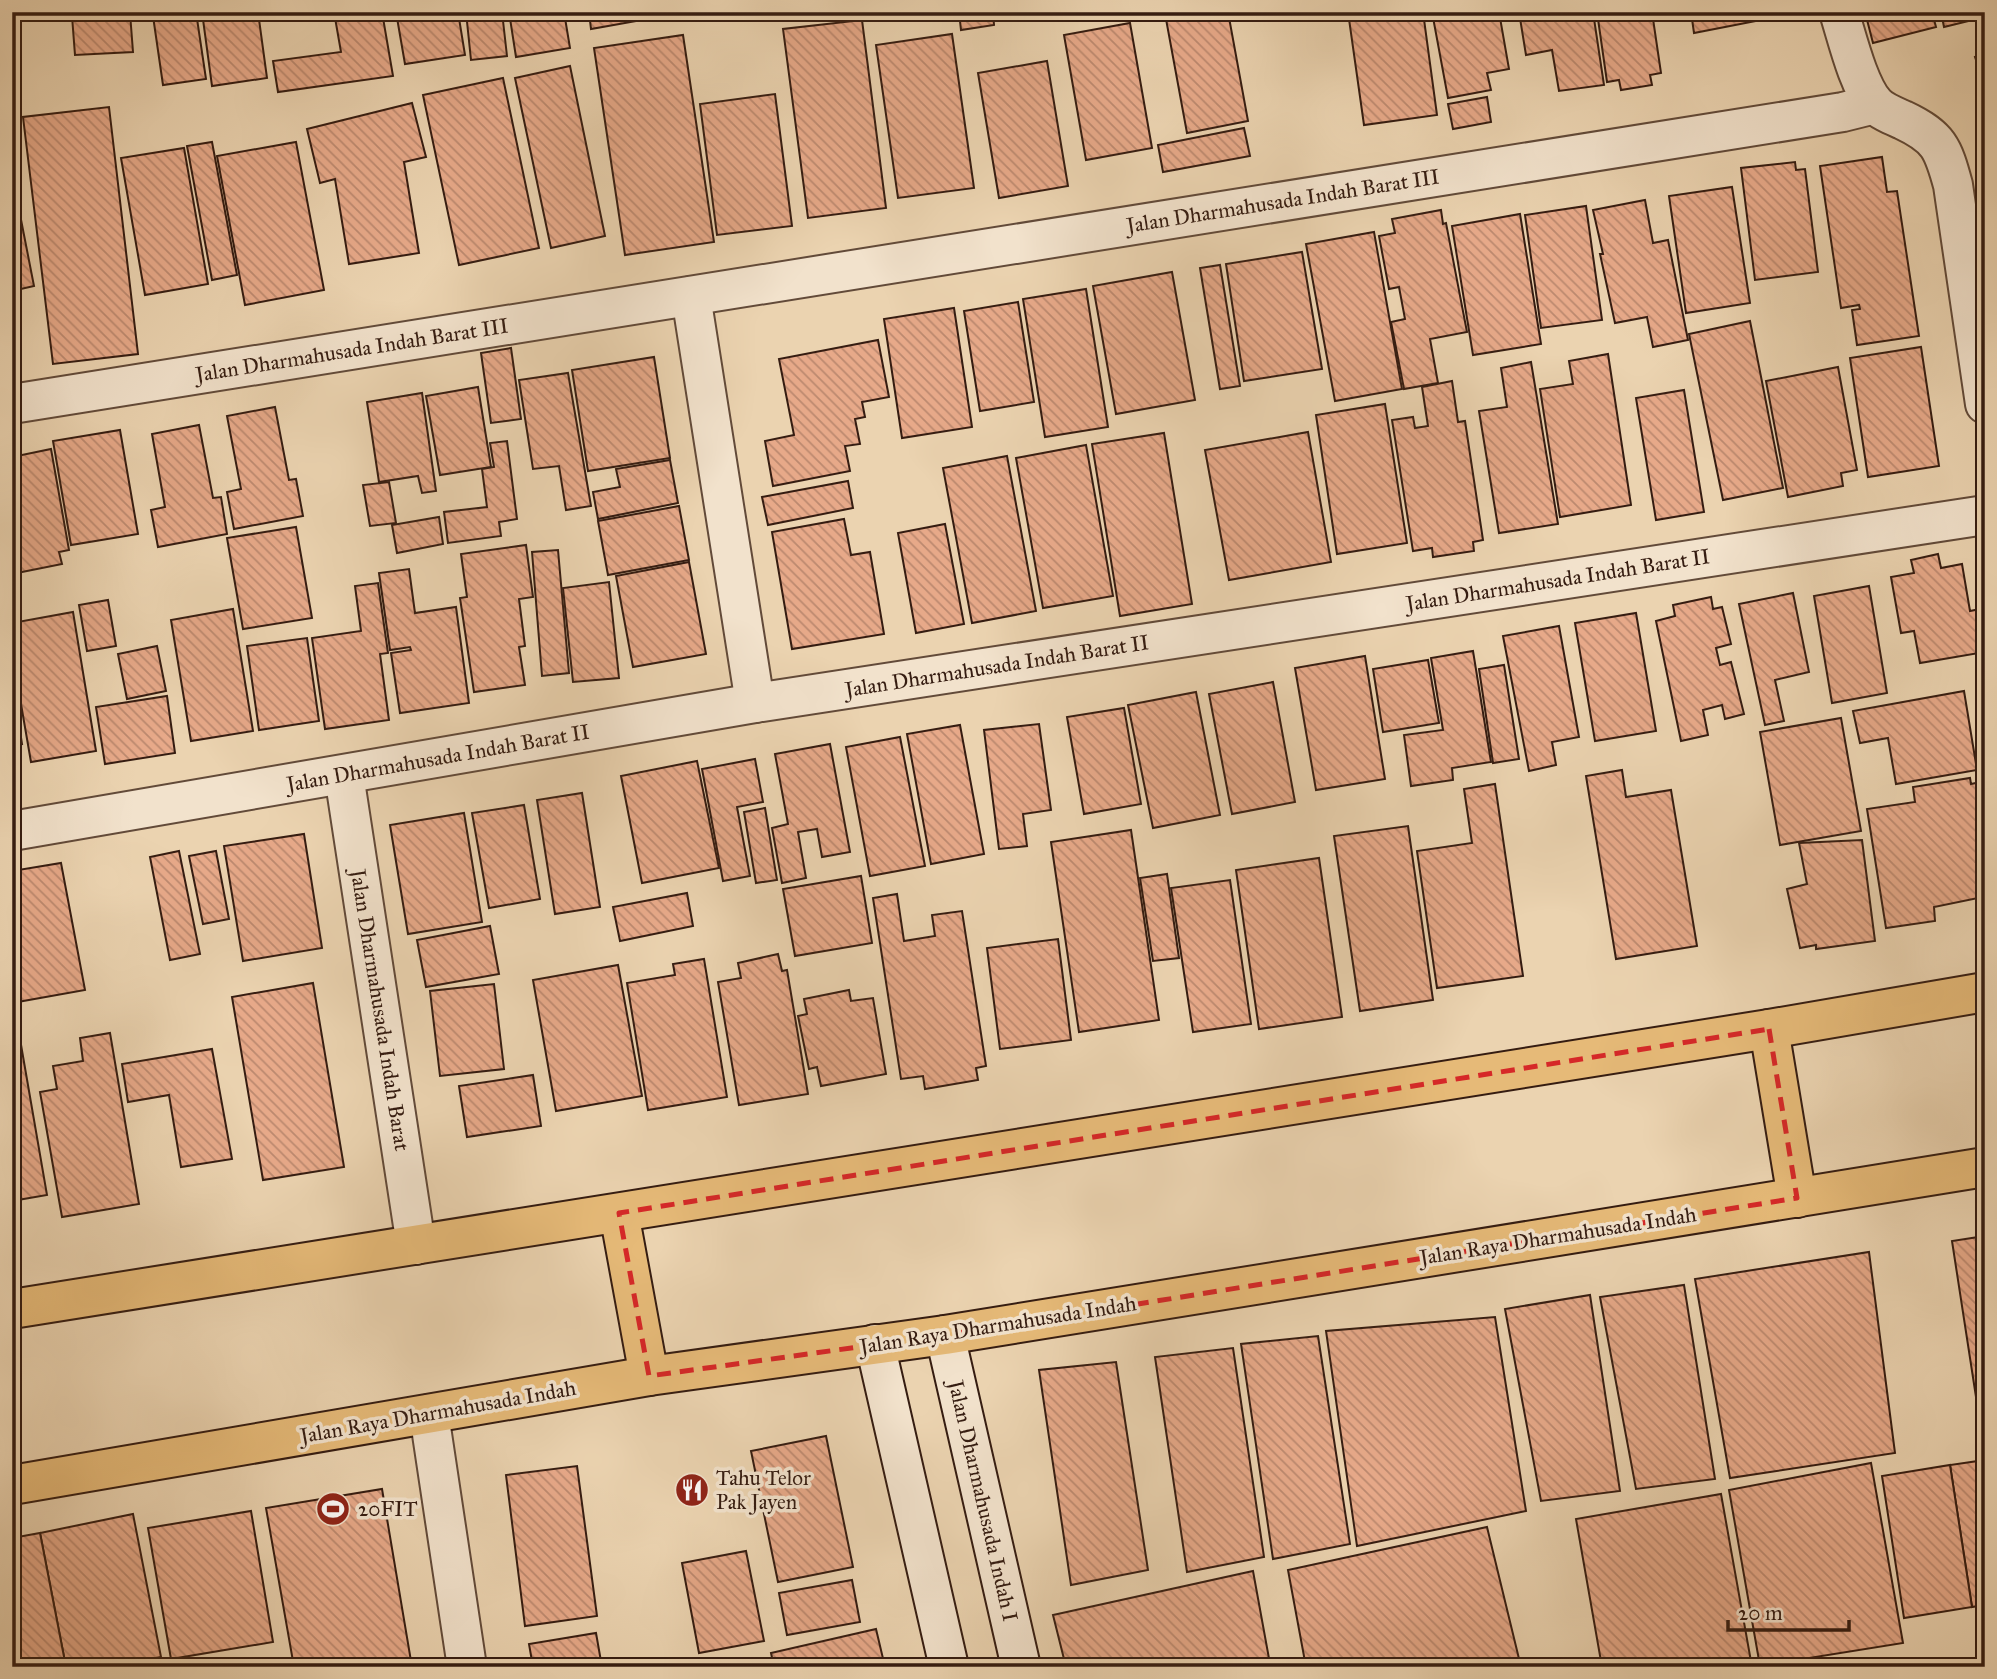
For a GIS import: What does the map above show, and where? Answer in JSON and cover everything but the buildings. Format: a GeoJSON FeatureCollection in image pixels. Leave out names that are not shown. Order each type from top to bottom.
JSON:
{"type":"FeatureCollection","features":[{"type":"Feature","properties":{"kind":"main road"},"geometry":{"type":"LineString","coordinates":[[12,1308],[619,1213],[1985,992]]}},
{"type":"Feature","properties":{"kind":"main road"},"geometry":{"type":"LineString","coordinates":[[1769,1028],[1797,1198]]}},
{"type":"Feature","properties":{"kind":"main road","name":"Jalan Raya Dharmahusada Indah"},"geometry":{"type":"LineString","coordinates":[[12,1485],[649,1376],[945,1335],[1985,1167]]}},
{"type":"Feature","properties":{"kind":"main road"},"geometry":{"type":"LineString","coordinates":[[619,1213],[649,1376]]}},
{"type":"Feature","properties":{"kind":"street"},"geometry":{"type":"LineString","coordinates":[[1839,12],[1859,76],[1875,104],[1925,131],[1945,154],[1953,185],[1980,346],[1985,404]]}},
{"type":"Feature","properties":{"kind":"street","name":"Jalan Dharmahusada Indah Barat III"},"geometry":{"type":"LineString","coordinates":[[12,404],[1829,114],[1875,104]]}},
{"type":"Feature","properties":{"kind":"street"},"geometry":{"type":"LineString","coordinates":[[691,296],[755,703]]}},
{"type":"Feature","properties":{"kind":"street","name":"Jalan Dharmahusada Indah Barat II"},"geometry":{"type":"LineString","coordinates":[[12,831],[755,703],[1985,515]]}},
{"type":"Feature","properties":{"kind":"street","name":"Jalan Dharmahusada Indah Barat"},"geometry":{"type":"LineString","coordinates":[[344,775],[416,1245]]}},
{"type":"Feature","properties":{"kind":"street","name":"Jalan Dharmahusada Indah I"},"geometry":{"type":"LineString","coordinates":[[945,1335],[1021,1667]]}},
{"type":"Feature","properties":{"kind":"street"},"geometry":{"type":"LineString","coordinates":[[874,1344],[949,1667]]}},
{"type":"Feature","properties":{"kind":"street"},"geometry":{"type":"LineString","coordinates":[[429,1414],[467,1667]]}},
{"type":"Feature","properties":{"kind":"highlighted area"},"geometry":{"type":"Polygon","coordinates":[[[1769,1029],[1797,1198],[945,1335],[649,1376],[619,1213],[1769,1029]]]}},
{"type":"Feature","properties":{"kind":"place","name":"Tahu Telor Pak Jayen"},"geometry":{"type":"Point","coordinates":[692,1490]}},
{"type":"Feature","properties":{"kind":"place","name":"20FIT"},"geometry":{"type":"Point","coordinates":[333,1509]}}]}
